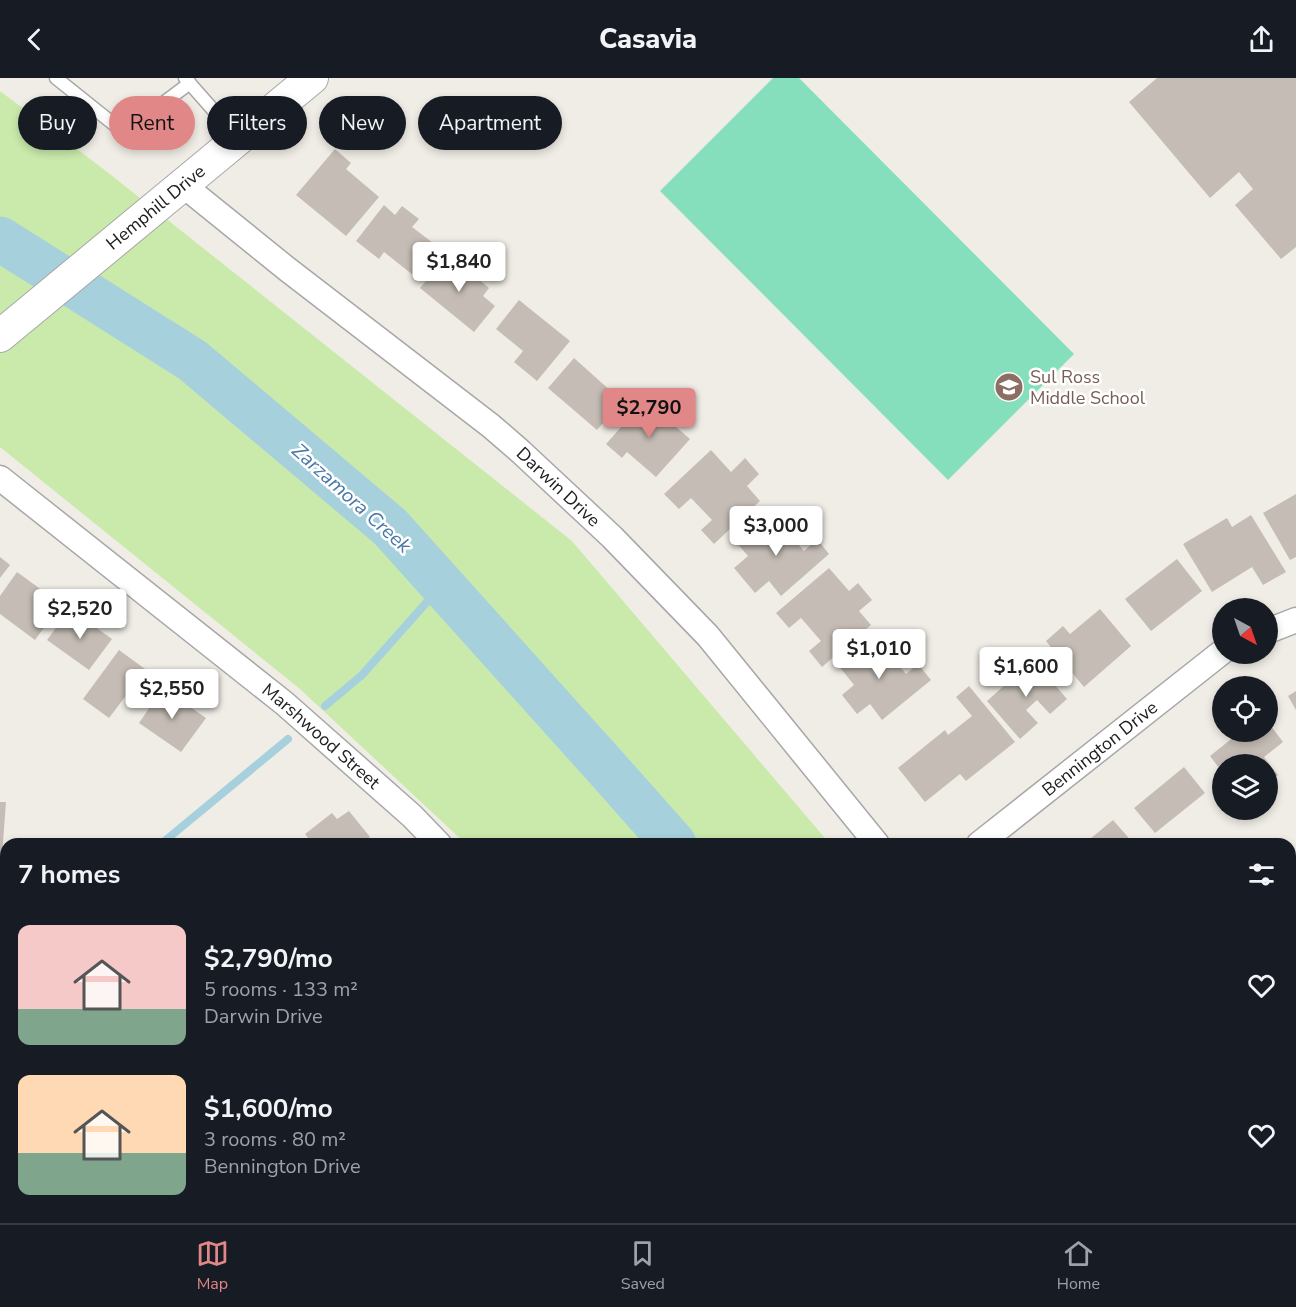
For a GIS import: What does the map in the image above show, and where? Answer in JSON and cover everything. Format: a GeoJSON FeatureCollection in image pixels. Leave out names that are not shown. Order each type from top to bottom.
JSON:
{"type":"FeatureCollection","features":[{"type":"Feature","properties":{"kind":"street","name":"Hemphill Drive"},"geometry":{"type":"LineString","coordinates":[[286,96],[303,81]]}},
{"type":"Feature","properties":{"kind":"street","name":"Hemphill Drive"},"geometry":{"type":"LineString","coordinates":[[0,336],[226,150]]}},
{"type":"Feature","properties":{"kind":"street","name":"Darwin Drive"},"geometry":{"type":"LineString","coordinates":[[183,185],[287,269],[491,426],[612,537],[708,636],[872,838]]}},
{"type":"Feature","properties":{"kind":"street","name":"Marshwood Street"},"geometry":{"type":"LineString","coordinates":[[0,478],[284,703],[412,816],[433,838]]}},
{"type":"Feature","properties":{"kind":"street"},"geometry":{"type":"LineString","coordinates":[[1278,627],[1296,620]]}},
{"type":"Feature","properties":{"kind":"street","name":"Bennington Drive"},"geometry":{"type":"LineString","coordinates":[[987,838],[1212,660]]}},
{"type":"Feature","properties":{"kind":"lane"},"geometry":{"type":"LineString","coordinates":[[56,78],[116,126],[138,122],[187,80],[207,103]]}},
{"type":"Feature","properties":{"kind":"green space"},"geometry":{"type":"Polygon","coordinates":[[[773,78],[799,78],[1074,354],[948,480],[660,191],[773,78]]]}},
{"type":"Feature","properties":{"kind":"green space"},"geometry":{"type":"Polygon","coordinates":[[[0,91],[18,105],[18,150],[78,150],[572,541],[825,838],[460,838],[300,689],[0,447],[0,91]]]}},
{"type":"Feature","properties":{"kind":"building"},"geometry":{"type":"Polygon","coordinates":[[[1157,78],[1296,78],[1296,247],[1281,259],[1235,205],[1253,189],[1239,172],[1210,198],[1129,102],[1157,78]]]}},
{"type":"Feature","properties":{"kind":"building"},"geometry":{"type":"Polygon","coordinates":[[[336,150],[351,163],[346,169],[379,197],[346,236],[296,195],[336,150]]]}},
{"type":"Feature","properties":{"kind":"building"},"geometry":{"type":"Polygon","coordinates":[[[384,205],[395,215],[402,206],[419,219],[412,227],[441,249],[418,279],[384,252],[379,259],[356,241],[384,205]]]}},
{"type":"Feature","properties":{"kind":"building"},"geometry":{"type":"Polygon","coordinates":[[[448,254],[489,288],[483,296],[495,306],[474,332],[420,288],[448,254]]]}},
{"type":"Feature","properties":{"kind":"building"},"geometry":{"type":"Polygon","coordinates":[[[519,300],[570,341],[537,381],[514,362],[523,351],[496,329],[519,300]]]}},
{"type":"Feature","properties":{"kind":"building"},"geometry":{"type":"Polygon","coordinates":[[[574,358],[622,401],[597,430],[548,388],[574,358]]]}},
{"type":"Feature","properties":{"kind":"building"},"geometry":{"type":"Polygon","coordinates":[[[645,400],[690,439],[656,477],[627,452],[622,458],[606,444],[645,400]]]}},
{"type":"Feature","properties":{"kind":"building"},"geometry":{"type":"Polygon","coordinates":[[[711,450],[731,472],[745,458],[759,474],[747,486],[760,501],[714,544],[701,530],[712,520],[691,498],[679,509],[664,494],[711,450]]]}},
{"type":"Feature","properties":{"kind":"building"},"geometry":{"type":"Polygon","coordinates":[[[1296,494],[1296,557],[1290,560],[1263,513],[1296,494]]]}},
{"type":"Feature","properties":{"kind":"building"},"geometry":{"type":"Polygon","coordinates":[[[770,512],[804,551],[817,539],[829,554],[781,596],[769,581],[755,593],[734,568],[748,556],[736,542],[770,512]]]}},
{"type":"Feature","properties":{"kind":"building"},"geometry":{"type":"Polygon","coordinates":[[[1251,515],[1286,572],[1263,585],[1252,567],[1212,592],[1183,544],[1227,518],[1232,527],[1251,515]]]}},
{"type":"Feature","properties":{"kind":"building"},"geometry":{"type":"Polygon","coordinates":[[[0,557],[10,565],[0,578],[0,557]]]}},
{"type":"Feature","properties":{"kind":"building"},"geometry":{"type":"Polygon","coordinates":[[[1177,559],[1202,591],[1151,631],[1125,599],[1177,559]]]}},
{"type":"Feature","properties":{"kind":"building"},"geometry":{"type":"Polygon","coordinates":[[[829,568],[849,591],[858,583],[872,600],[859,611],[871,625],[822,667],[809,651],[821,641],[801,618],[789,628],[776,613],[829,568]]]}},
{"type":"Feature","properties":{"kind":"building"},"geometry":{"type":"Polygon","coordinates":[[[17,572],[61,604],[35,640],[0,614],[0,596],[17,572]]]}},
{"type":"Feature","properties":{"kind":"building"},"geometry":{"type":"Polygon","coordinates":[[[70,609],[112,639],[89,670],[47,640],[70,609]]]}},
{"type":"Feature","properties":{"kind":"building"},"geometry":{"type":"Polygon","coordinates":[[[1100,609],[1131,646],[1084,687],[1046,641],[1063,626],[1070,634],[1100,609]]]}},
{"type":"Feature","properties":{"kind":"building"},"geometry":{"type":"Polygon","coordinates":[[[874,636],[906,674],[918,664],[931,680],[882,720],[870,704],[857,714],[842,695],[854,685],[838,665],[874,636]]]}},
{"type":"Feature","properties":{"kind":"building"},"geometry":{"type":"Polygon","coordinates":[[[119,650],[156,677],[139,701],[128,693],[109,718],[83,699],[119,650]]]}},
{"type":"Feature","properties":{"kind":"building"},"geometry":{"type":"Polygon","coordinates":[[[1033,660],[1067,699],[1050,714],[1037,700],[1026,710],[1038,723],[1020,739],[987,701],[1033,660]]]}},
{"type":"Feature","properties":{"kind":"building"},"geometry":{"type":"Polygon","coordinates":[[[969,686],[1015,742],[966,781],[960,774],[925,802],[898,768],[945,730],[948,735],[972,716],[956,697],[969,686]]]}},
{"type":"Feature","properties":{"kind":"building"},"geometry":{"type":"Polygon","coordinates":[[[163,688],[206,718],[181,752],[139,723],[163,688]]]}},
{"type":"Feature","properties":{"kind":"building"},"geometry":{"type":"Polygon","coordinates":[[[1296,691],[1296,710],[1288,696],[1296,691]]]}},
{"type":"Feature","properties":{"kind":"building"},"geometry":{"type":"Polygon","coordinates":[[[1278,735],[1283,742],[1268,754],[1212,754],[1228,742],[1278,742],[1278,735]]]}},
{"type":"Feature","properties":{"kind":"building"},"geometry":{"type":"Polygon","coordinates":[[[1184,767],[1205,793],[1155,833],[1134,808],[1184,767]]]}},
{"type":"Feature","properties":{"kind":"building"},"geometry":{"type":"Polygon","coordinates":[[[0,802],[6,802],[3,838],[0,838],[0,802]]]}},
{"type":"Feature","properties":{"kind":"building"},"geometry":{"type":"Polygon","coordinates":[[[349,811],[370,837],[308,838],[305,834],[332,813],[337,819],[349,811]]]}},
{"type":"Feature","properties":{"kind":"building"},"geometry":{"type":"Polygon","coordinates":[[[1113,820],[1129,838],[1091,838],[1113,820]]]}},
{"type":"Feature","properties":{"kind":"waterway","name":"Zarzamora Creek"},"geometry":{"type":"LineString","coordinates":[[0,239],[192,360],[390,527],[669,838]]}},
{"type":"Feature","properties":{"kind":"waterway"},"geometry":{"type":"LineString","coordinates":[[325,706],[362,675],[442,585]]}},
{"type":"Feature","properties":{"kind":"waterway"},"geometry":{"type":"LineString","coordinates":[[168,838],[288,739]]}},
{"type":"Feature","properties":{"kind":"place","name":"Sul Ross Middle School"},"geometry":{"type":"Point","coordinates":[1009,387]}}]}
